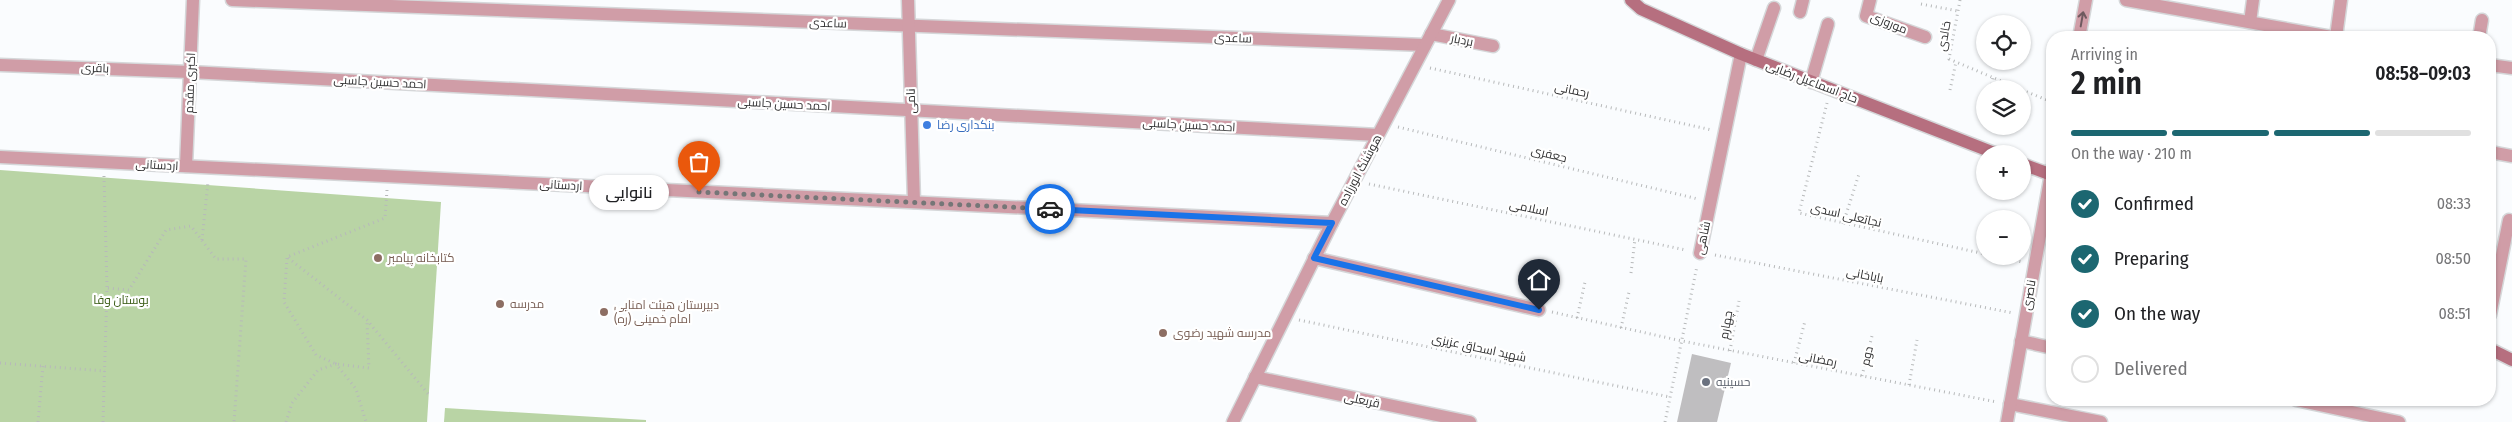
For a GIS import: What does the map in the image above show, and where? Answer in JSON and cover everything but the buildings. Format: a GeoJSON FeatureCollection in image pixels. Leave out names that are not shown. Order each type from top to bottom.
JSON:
{"type":"FeatureCollection","features":[{"type":"Feature","properties":{"kind":"main road","name":"حاج اسماعیل رضایی"},"geometry":{"type":"LineString","coordinates":[[1631,0],[1641,8],[1741,54],[1976,146]]}},
{"type":"Feature","properties":{"kind":"main road"},"geometry":{"type":"LineString","coordinates":[[2031,167],[2046,171]]}},
{"type":"Feature","properties":{"kind":"main road"},"geometry":{"type":"LineString","coordinates":[[2496,352],[2512,360]]}},
{"type":"Feature","properties":{"kind":"street","name":"اکبری مقدم"},"geometry":{"type":"LineString","coordinates":[[186,166],[193,0]]}},
{"type":"Feature","properties":{"kind":"street","name":"ساعدی"},"geometry":{"type":"LineString","coordinates":[[232,0],[908,26],[1428,40]]}},
{"type":"Feature","properties":{"kind":"street","name":"نامی"},"geometry":{"type":"LineString","coordinates":[[908,0],[914,202]]}},
{"type":"Feature","properties":{"kind":"street","name":"هوشنگ انورزاده"},"geometry":{"type":"LineString","coordinates":[[1233,422],[1314,258],[1449,0]]}},
{"type":"Feature","properties":{"kind":"street","name":"موروزی"},"geometry":{"type":"LineString","coordinates":[[1870,0],[1866,16],[1925,37]]}},
{"type":"Feature","properties":{"kind":"street"},"geometry":{"type":"LineString","coordinates":[[2080,31],[2086,0]]}},
{"type":"Feature","properties":{"kind":"street"},"geometry":{"type":"LineString","coordinates":[[2126,0],[2302,31]]}},
{"type":"Feature","properties":{"kind":"street"},"geometry":{"type":"LineString","coordinates":[[2250,22],[2253,0]]}},
{"type":"Feature","properties":{"kind":"street"},"geometry":{"type":"LineString","coordinates":[[2338,31],[2341,0]]}},
{"type":"Feature","properties":{"kind":"street"},"geometry":{"type":"LineString","coordinates":[[1756,60],[1774,8]]}},
{"type":"Feature","properties":{"kind":"street"},"geometry":{"type":"LineString","coordinates":[[2480,31],[2482,20]]}},
{"type":"Feature","properties":{"kind":"street"},"geometry":{"type":"LineString","coordinates":[[1812,82],[1828,24]]}},
{"type":"Feature","properties":{"kind":"street","name":"بردبار"},"geometry":{"type":"LineString","coordinates":[[1428,40],[1493,46]]}},
{"type":"Feature","properties":{"kind":"street","name":"شاهی"},"geometry":{"type":"LineString","coordinates":[[1700,253],[1741,54]]}},
{"type":"Feature","properties":{"kind":"street","name":"باقری"},"geometry":{"type":"LineString","coordinates":[[0,64],[190,72]]}},
{"type":"Feature","properties":{"kind":"street"},"geometry":{"type":"LineString","coordinates":[[2496,65],[2512,68]]}},
{"type":"Feature","properties":{"kind":"street","name":"احمد حسین جاسبی"},"geometry":{"type":"LineString","coordinates":[[190,72],[912,110],[1381,129]]}},
{"type":"Feature","properties":{"kind":"street"},"geometry":{"type":"LineString","coordinates":[[2496,153],[2512,156]]}},
{"type":"Feature","properties":{"kind":"street","name":"اردستانی"},"geometry":{"type":"LineString","coordinates":[[0,157],[1332,223]]}},
{"type":"Feature","properties":{"kind":"street","name":"ناصری"},"geometry":{"type":"LineString","coordinates":[[2007,422],[2046,205]]}},
{"type":"Feature","properties":{"kind":"street"},"geometry":{"type":"LineString","coordinates":[[2496,285],[2509,220]]}},
{"type":"Feature","properties":{"kind":"street"},"geometry":{"type":"LineString","coordinates":[[1314,258],[1539,310]]}},
{"type":"Feature","properties":{"kind":"street"},"geometry":{"type":"LineString","coordinates":[[2021,341],[2046,347]]}},
{"type":"Feature","properties":{"kind":"street","name":"قربعلی"},"geometry":{"type":"LineString","coordinates":[[1255,377],[1470,422]]}},
{"type":"Feature","properties":{"kind":"street"},"geometry":{"type":"LineString","coordinates":[[2010,404],[2101,422]]}},
{"type":"Feature","properties":{"kind":"street"},"geometry":{"type":"LineString","coordinates":[[2324,406],[2399,422]]}},
{"type":"Feature","properties":{"kind":"path","name":"خالدی"},"geometry":{"type":"LineString","coordinates":[[1960,0],[1949,59],[2000,80]]}},
{"type":"Feature","properties":{"kind":"path"},"geometry":{"type":"LineString","coordinates":[[1921,4],[1958,11]]}},
{"type":"Feature","properties":{"kind":"path"},"geometry":{"type":"LineString","coordinates":[[1950,90],[1956,62]]}},
{"type":"Feature","properties":{"kind":"path","name":"رحمانی"},"geometry":{"type":"LineString","coordinates":[[1415,64],[1725,133]]}},
{"type":"Feature","properties":{"kind":"path","name":"نجاتعلی اسدی"},"geometry":{"type":"LineString","coordinates":[[1831,89],[1799,213],[1976,252]]}},
{"type":"Feature","properties":{"kind":"path","name":"خالدی"},"geometry":{"type":"LineString","coordinates":[[2031,93],[2046,99]]}},
{"type":"Feature","properties":{"kind":"path","name":"جعفری"},"geometry":{"type":"LineString","coordinates":[[1381,129],[1710,202]]}},
{"type":"Feature","properties":{"kind":"path"},"geometry":{"type":"LineString","coordinates":[[103,422],[107,288],[104,162]]}},
{"type":"Feature","properties":{"kind":"path"},"geometry":{"type":"LineString","coordinates":[[202,241],[210,168]]}},
{"type":"Feature","properties":{"kind":"path"},"geometry":{"type":"LineString","coordinates":[[1843,224],[1859,174]]}},
{"type":"Feature","properties":{"kind":"path"},"geometry":{"type":"LineString","coordinates":[[287,257],[385,218],[387,176]]}},
{"type":"Feature","properties":{"kind":"path","name":"اسلامی"},"geometry":{"type":"LineString","coordinates":[[1354,181],[1700,253]]}},
{"type":"Feature","properties":{"kind":"path"},"geometry":{"type":"LineString","coordinates":[[107,288],[129,290],[166,230],[191,226],[216,259],[246,259],[234,422]]}},
{"type":"Feature","properties":{"kind":"path"},"geometry":{"type":"LineString","coordinates":[[1631,273],[1635,239]]}},
{"type":"Feature","properties":{"kind":"path","name":"باباخانی"},"geometry":{"type":"LineString","coordinates":[[1700,253],[2026,316]]}},
{"type":"Feature","properties":{"kind":"path","name":"شاهی"},"geometry":{"type":"LineString","coordinates":[[1665,422],[1700,253]]}},
{"type":"Feature","properties":{"kind":"path"},"geometry":{"type":"LineString","coordinates":[[287,257],[367,320],[429,395]]}},
{"type":"Feature","properties":{"kind":"path"},"geometry":{"type":"LineString","coordinates":[[287,257],[284,302],[316,355],[336,364],[369,368],[367,320]]}},
{"type":"Feature","properties":{"kind":"path"},"geometry":{"type":"LineString","coordinates":[[2031,264],[2035,265]]}},
{"type":"Feature","properties":{"kind":"path"},"geometry":{"type":"LineString","coordinates":[[1577,318],[1585,282]]}},
{"type":"Feature","properties":{"kind":"path"},"geometry":{"type":"LineString","coordinates":[[1621,328],[1630,292]]}},
{"type":"Feature","properties":{"kind":"path","name":"چهارم"},"geometry":{"type":"LineString","coordinates":[[1730,351],[1739,301]]}},
{"type":"Feature","properties":{"kind":"path","name":"رمضانی"},"geometry":{"type":"LineString","coordinates":[[1539,310],[1730,351],[2010,404]]}},
{"type":"Feature","properties":{"kind":"path","name":"شهید اسحاق عزیزی"},"geometry":{"type":"LineString","coordinates":[[1285,317],[1670,397]]}},
{"type":"Feature","properties":{"kind":"path"},"geometry":{"type":"LineString","coordinates":[[1794,363],[1805,321]]}},
{"type":"Feature","properties":{"kind":"path","name":"دوم"},"geometry":{"type":"LineString","coordinates":[[1862,376],[1872,336]]}},
{"type":"Feature","properties":{"kind":"path"},"geometry":{"type":"LineString","coordinates":[[1909,385],[1917,340]]}},
{"type":"Feature","properties":{"kind":"path"},"geometry":{"type":"LineString","coordinates":[[0,363],[105,371]]}},
{"type":"Feature","properties":{"kind":"path"},"geometry":{"type":"LineString","coordinates":[[286,422],[292,403],[318,370],[336,364]]}},
{"type":"Feature","properties":{"kind":"path"},"geometry":{"type":"LineString","coordinates":[[336,364],[356,389],[366,422]]}},
{"type":"Feature","properties":{"kind":"path"},"geometry":{"type":"LineString","coordinates":[[38,422],[44,366]]}},
{"type":"Feature","properties":{"kind":"green space","name":"بوستان وفا"},"geometry":{"type":"Polygon","coordinates":[[[0,170],[441,202],[427,422],[0,422],[0,170]]]}},
{"type":"Feature","properties":{"kind":"green space"},"geometry":{"type":"Polygon","coordinates":[[[445,408],[646,420],[646,422],[444,422],[445,408]]]}},
{"type":"Feature","properties":{"kind":"way so far"},"geometry":{"type":"LineString","coordinates":[[699,192],[1050,209]]}},
{"type":"Feature","properties":{"kind":"place","name":"بنکداری رضا"},"geometry":{"type":"Point","coordinates":[927,125]}},
{"type":"Feature","properties":{"kind":"place","name":"نانوایی"},"geometry":{"type":"Point","coordinates":[699,192]}},
{"type":"Feature","properties":{"kind":"place","name":"کتابخانه پیامبر"},"geometry":{"type":"Point","coordinates":[378,258]}},
{"type":"Feature","properties":{"kind":"place","name":"مدرسه"},"geometry":{"type":"Point","coordinates":[500,304]}},
{"type":"Feature","properties":{"kind":"place","name":"دبیرستان هیئت امنایی امام خمینی (ره)"},"geometry":{"type":"Point","coordinates":[604,312]}},
{"type":"Feature","properties":{"kind":"place","name":"مدرسه شهید رضوی"},"geometry":{"type":"Point","coordinates":[1163,333]}},
{"type":"Feature","properties":{"kind":"place","name":"حسینیه"},"geometry":{"type":"Point","coordinates":[1706,382]}},
{"type":"Feature","properties":{"kind":"route"},"geometry":{"type":"LineString","coordinates":[[1050,209],[1332,223],[1314,258],[1539,310]]}}]}
